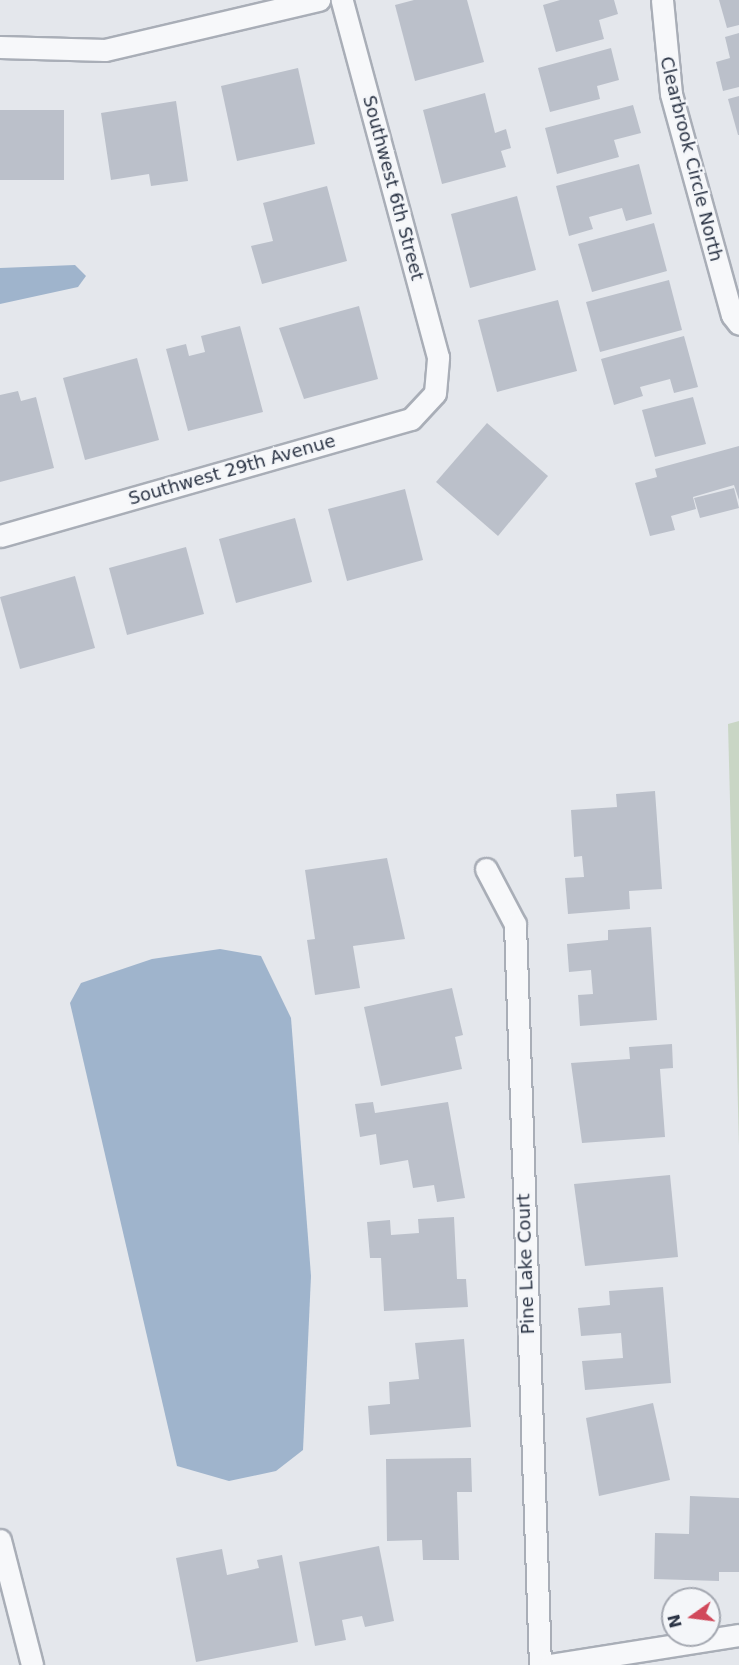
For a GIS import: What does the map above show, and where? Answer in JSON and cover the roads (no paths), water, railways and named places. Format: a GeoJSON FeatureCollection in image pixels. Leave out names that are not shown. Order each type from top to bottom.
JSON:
{"type":"FeatureCollection","features":[{"type":"Feature","properties":{"kind":"street"},"geometry":{"type":"LineString","coordinates":[[0,47],[105,50],[319,0]]}},
{"type":"Feature","properties":{"kind":"street","name":"Southwest 6th Street"},"geometry":{"type":"LineString","coordinates":[[342,0],[440,376]]}},
{"type":"Feature","properties":{"kind":"street","name":"Clearbrook Circle North"},"geometry":{"type":"LineString","coordinates":[[662,0],[671,94],[736,320]]}},
{"type":"Feature","properties":{"kind":"street","name":"Southwest 29th Avenue"},"geometry":{"type":"LineString","coordinates":[[0,536],[411,419],[435,393],[440,376]]}},
{"type":"Feature","properties":{"kind":"street","name":"Pine Lake Court"},"geometry":{"type":"LineString","coordinates":[[486,869],[514,924],[540,1665]]}},
{"type":"Feature","properties":{"kind":"street"},"geometry":{"type":"LineString","coordinates":[[0,1540],[32,1665]]}},
{"type":"Feature","properties":{"kind":"street"},"geometry":{"type":"LineString","coordinates":[[550,1665],[739,1635]]}},
{"type":"Feature","properties":{"kind":"water"},"geometry":{"type":"Polygon","coordinates":[[[75,265],[86,276],[78,287],[0,304],[0,268],[75,265]]]}},
{"type":"Feature","properties":{"kind":"water"},"geometry":{"type":"Polygon","coordinates":[[[220,949],[261,956],[291,1018],[311,1276],[303,1450],[276,1471],[229,1481],[177,1466],[70,1003],[81,983],[152,959],[220,949]]]}}]}
